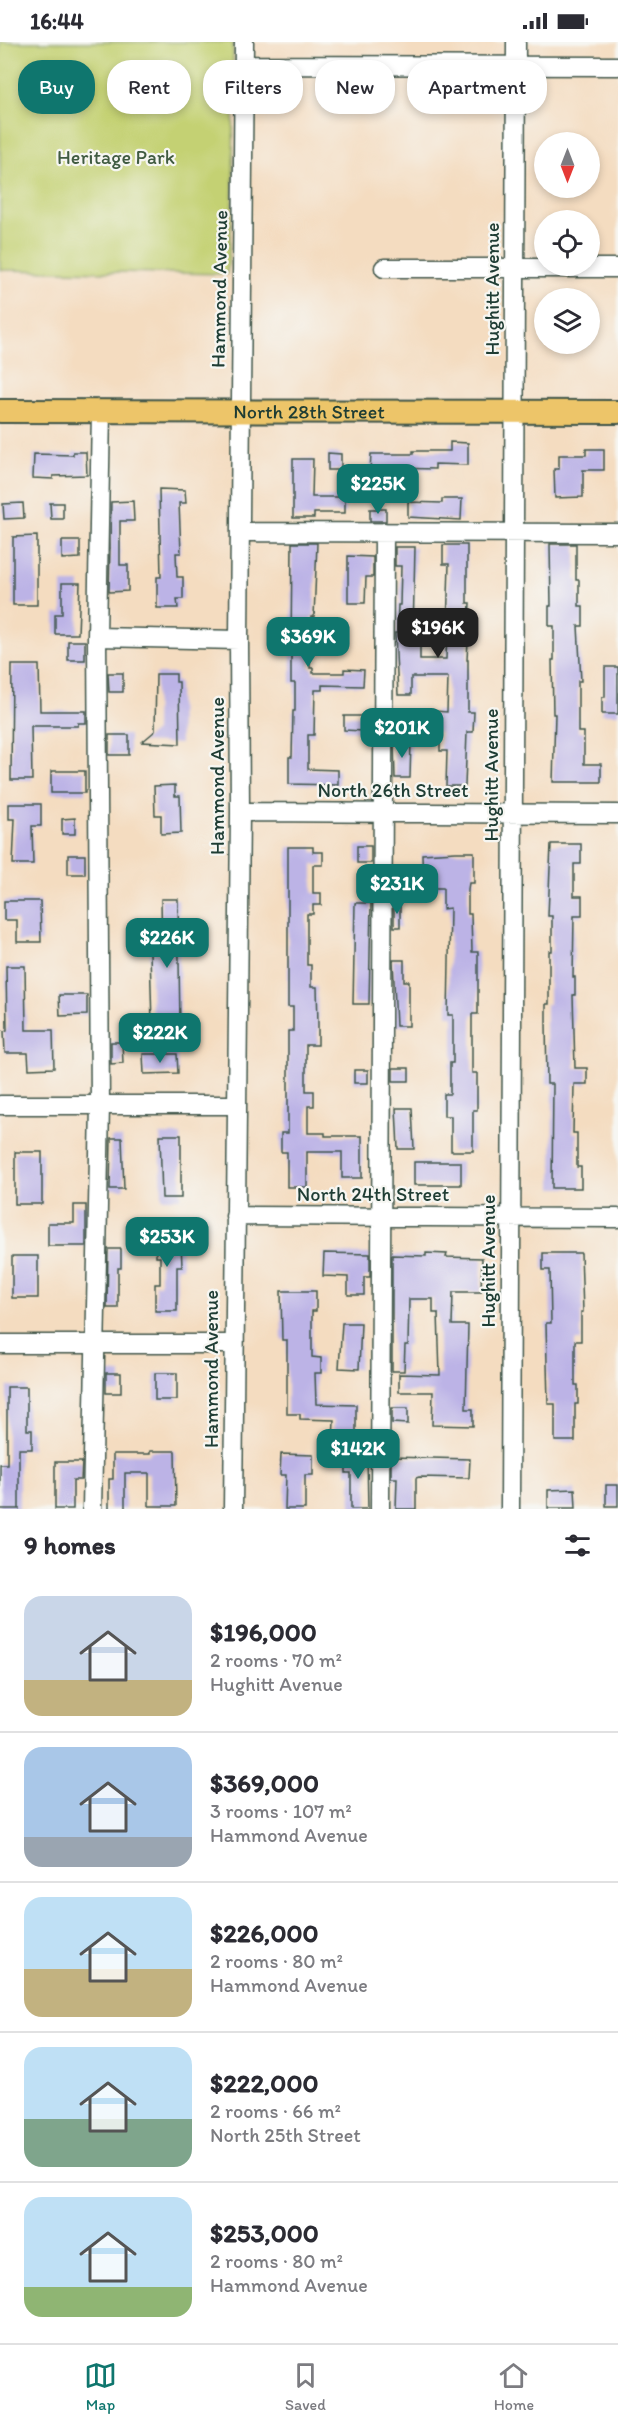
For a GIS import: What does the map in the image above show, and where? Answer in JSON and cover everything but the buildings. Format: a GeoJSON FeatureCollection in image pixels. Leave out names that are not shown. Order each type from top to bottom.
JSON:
{"type":"FeatureCollection","features":[{"type":"Feature","properties":{"kind":"main road","name":"North 28th Street"},"geometry":{"type":"LineString","coordinates":[[0,411],[618,412]]}},
{"type":"Feature","properties":{"kind":"street","name":"Hammond Avenue"},"geometry":{"type":"LineString","coordinates":[[244,42],[244,60]]}},
{"type":"Feature","properties":{"kind":"street","name":"Hughitt Avenue"},"geometry":{"type":"LineString","coordinates":[[516,42],[516,60]]}},
{"type":"Feature","properties":{"kind":"street"},"geometry":{"type":"LineString","coordinates":[[303,65],[407,65]]}},
{"type":"Feature","properties":{"kind":"street"},"geometry":{"type":"LineString","coordinates":[[547,65],[618,66]]}},
{"type":"Feature","properties":{"kind":"street","name":"Hammond Avenue"},"geometry":{"type":"LineString","coordinates":[[233,1509],[243,114]]}},
{"type":"Feature","properties":{"kind":"street","name":"Hughitt Avenue"},"geometry":{"type":"LineString","coordinates":[[510,1509],[516,114]]}},
{"type":"Feature","properties":{"kind":"street"},"geometry":{"type":"LineString","coordinates":[[384,268],[618,268]]}},
{"type":"Feature","properties":{"kind":"street"},"geometry":{"type":"LineString","coordinates":[[92,1509],[100,1105],[97,637],[101,411]]}},
{"type":"Feature","properties":{"kind":"street"},"geometry":{"type":"LineString","coordinates":[[240,532],[618,533]]}},
{"type":"Feature","properties":{"kind":"street"},"geometry":{"type":"LineString","coordinates":[[380,1509],[384,532]]}},
{"type":"Feature","properties":{"kind":"street"},"geometry":{"type":"LineString","coordinates":[[97,637],[239,640]]}},
{"type":"Feature","properties":{"kind":"street","name":"North 26th Street"},"geometry":{"type":"LineString","coordinates":[[240,812],[618,814]]}},
{"type":"Feature","properties":{"kind":"street"},"geometry":{"type":"LineString","coordinates":[[0,1105],[236,1105]]}},
{"type":"Feature","properties":{"kind":"street","name":"North 24th Street"},"geometry":{"type":"LineString","coordinates":[[235,1216],[618,1218]]}},
{"type":"Feature","properties":{"kind":"street"},"geometry":{"type":"LineString","coordinates":[[0,1344],[234,1344]]}},
{"type":"Feature","properties":{"kind":"green space","name":"Heritage Park"},"geometry":{"type":"Polygon","coordinates":[[[0,42],[233,42],[233,60],[203,60],[203,114],[233,114],[233,187],[227,274],[0,270],[0,42]]]}}]}
